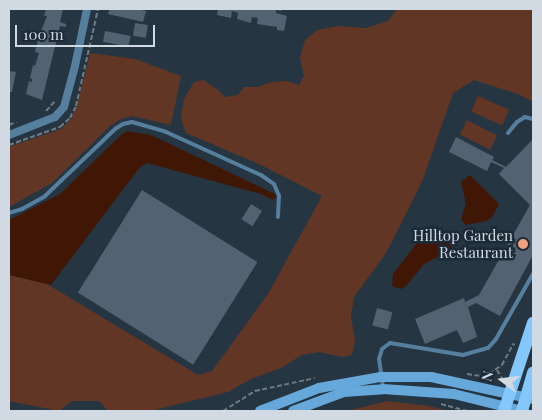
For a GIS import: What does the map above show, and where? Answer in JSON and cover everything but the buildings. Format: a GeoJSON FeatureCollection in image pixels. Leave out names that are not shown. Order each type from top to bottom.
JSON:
{"type":"FeatureCollection","features":[{"type":"Feature","properties":{"kind":"main road"},"geometry":{"type":"LineString","coordinates":[[505,409],[533,323]]}},
{"type":"Feature","properties":{"kind":"main road"},"geometry":{"type":"LineString","coordinates":[[293,411],[344,392],[383,389],[454,394],[505,409],[522,411],[529,398],[533,373]]}},
{"type":"Feature","properties":{"kind":"main road"},"geometry":{"type":"LineString","coordinates":[[260,411],[319,388],[381,377],[431,377],[529,398]]}},
{"type":"Feature","properties":{"kind":"street"},"geometry":{"type":"LineString","coordinates":[[9,135],[55,117],[64,107],[76,66],[87,9]]}},
{"type":"Feature","properties":{"kind":"lane"},"geometry":{"type":"LineString","coordinates":[[508,133],[517,122],[525,117],[533,119]]}},
{"type":"Feature","properties":{"kind":"lane"},"geometry":{"type":"LineString","coordinates":[[9,213],[22,209],[46,196],[115,129],[123,124],[132,122],[166,132],[261,175],[274,184],[279,196],[278,217]]}},
{"type":"Feature","properties":{"kind":"lane"},"geometry":{"type":"LineString","coordinates":[[383,389],[378,359],[382,349],[390,343],[463,355],[488,348],[496,339],[533,274]]}},
{"type":"Feature","properties":{"kind":"path"},"geometry":{"type":"LineString","coordinates":[[43,113],[51,107],[60,93]]}},
{"type":"Feature","properties":{"kind":"path"},"geometry":{"type":"LineString","coordinates":[[9,125],[17,122]]}},
{"type":"Feature","properties":{"kind":"path"},"geometry":{"type":"LineString","coordinates":[[497,370],[502,380]]}},
{"type":"Feature","properties":{"kind":"path"},"geometry":{"type":"LineString","coordinates":[[224,411],[255,391]]}},
{"type":"Feature","properties":{"kind":"path"},"geometry":{"type":"LineString","coordinates":[[436,403],[452,405],[468,411]]}},
{"type":"Feature","properties":{"kind":"shaded area"},"geometry":{"type":"Polygon","coordinates":[[[397,9],[533,9],[533,102],[518,94],[474,80],[453,93],[423,179],[410,206],[386,253],[354,297],[351,317],[355,341],[352,355],[342,357],[319,352],[302,355],[281,368],[251,379],[228,392],[150,411],[108,411],[99,401],[72,401],[59,411],[9,401],[9,275],[47,284],[198,375],[212,371],[268,294],[322,196],[261,165],[186,133],[181,118],[184,99],[194,82],[203,80],[225,97],[238,95],[244,87],[258,87],[271,82],[287,81],[299,85],[304,76],[300,58],[305,40],[318,30],[338,26],[366,28],[388,21],[397,9]]]}},
{"type":"Feature","properties":{"kind":"shaded area"},"geometry":{"type":"Polygon","coordinates":[[[90,53],[135,59],[181,76],[171,125],[132,116],[121,119],[110,126],[52,183],[9,207],[9,147],[61,129],[71,119],[77,106],[90,53]]]}},
{"type":"Feature","properties":{"kind":"shaded area"},"geometry":{"type":"Polygon","coordinates":[[[478,96],[509,110],[502,125],[471,112],[478,96]]]}},
{"type":"Feature","properties":{"kind":"shaded area"},"geometry":{"type":"Polygon","coordinates":[[[467,120],[497,135],[490,150],[460,134],[467,120]]]}},
{"type":"Feature","properties":{"kind":"shaded area"},"geometry":{"type":"Polygon","coordinates":[[[127,131],[151,135],[277,195],[273,200],[261,194],[147,163],[140,167],[51,285],[9,275],[9,220],[60,194],[127,131]]]}},
{"type":"Feature","properties":{"kind":"shaded area"},"geometry":{"type":"Polygon","coordinates":[[[470,175],[499,204],[493,216],[487,221],[465,225],[461,219],[466,204],[461,182],[470,175]]]}},
{"type":"Feature","properties":{"kind":"shaded area"},"geometry":{"type":"Polygon","coordinates":[[[427,232],[434,232],[447,239],[452,245],[450,251],[424,264],[407,285],[401,289],[392,286],[393,274],[427,232]]]}},
{"type":"Feature","properties":{"kind":"shaded area"},"geometry":{"type":"Polygon","coordinates":[[[388,401],[429,406],[449,411],[346,411],[388,401]]]}},
{"type":"Feature","properties":{"kind":"place","name":"Hilltop Garden Restaurant"},"geometry":{"type":"Point","coordinates":[523,244]}}]}
